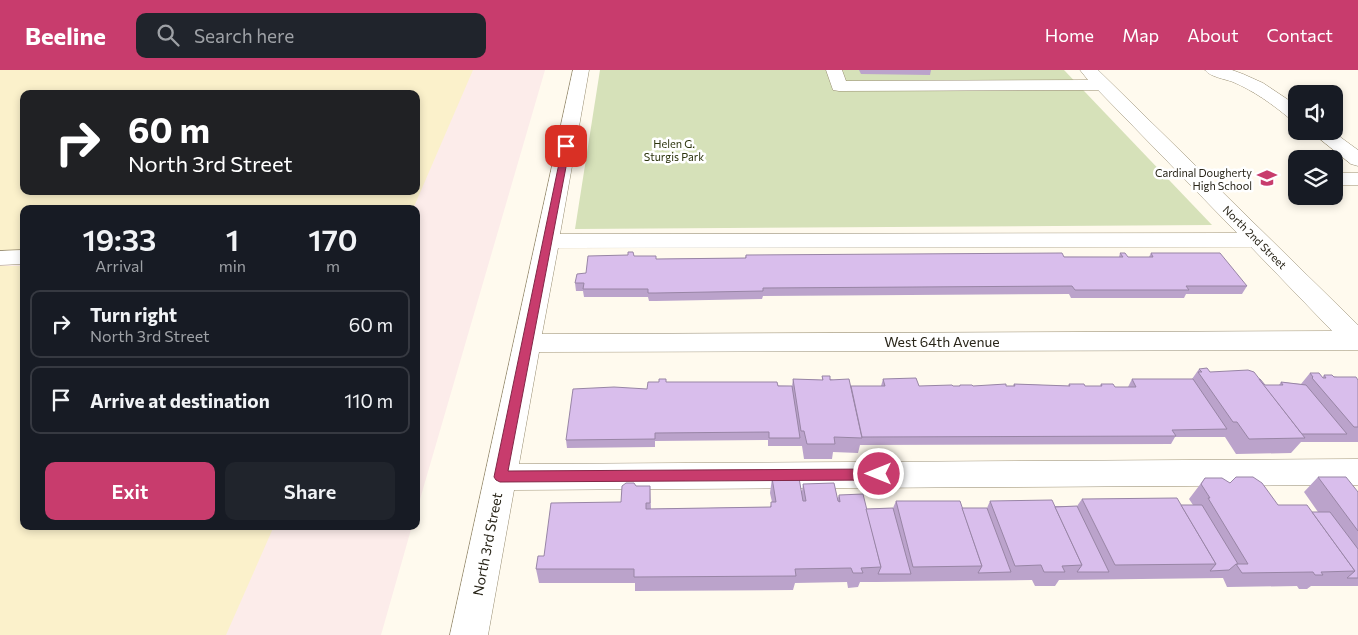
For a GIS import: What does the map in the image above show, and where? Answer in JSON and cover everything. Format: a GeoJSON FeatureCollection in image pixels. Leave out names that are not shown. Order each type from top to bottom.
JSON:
{"type":"FeatureCollection","features":[{"type":"Feature","properties":{"kind":"street","name":"North 3rd Street"},"geometry":{"type":"LineString","coordinates":[[469,635],[581,70]]}},
{"type":"Feature","properties":{"kind":"street"},"geometry":{"type":"LineString","coordinates":[[834,70],[839,86],[1095,78]]}},
{"type":"Feature","properties":{"kind":"street"},"geometry":{"type":"LineString","coordinates":[[1213,70],[1237,76],[1261,88],[1288,108]]}},
{"type":"Feature","properties":{"kind":"street","name":"North 2nd Street"},"geometry":{"type":"LineString","coordinates":[[1095,78],[1357,340]]}},
{"type":"Feature","properties":{"kind":"street"},"geometry":{"type":"LineString","coordinates":[[1331,140],[1358,160]]}},
{"type":"Feature","properties":{"kind":"street"},"geometry":{"type":"LineString","coordinates":[[1343,179],[1358,179]]}},
{"type":"Feature","properties":{"kind":"street"},"geometry":{"type":"LineString","coordinates":[[548,241],[1257,240]]}},
{"type":"Feature","properties":{"kind":"street"},"geometry":{"type":"LineString","coordinates":[[0,258],[20,257]]}},
{"type":"Feature","properties":{"kind":"street","name":"West 64th Avenue"},"geometry":{"type":"LineString","coordinates":[[528,343],[1357,340]]}},
{"type":"Feature","properties":{"kind":"street"},"geometry":{"type":"LineString","coordinates":[[500,477],[1358,472]]}},
{"type":"Feature","properties":{"kind":"shaded area"},"geometry":{"type":"Polygon","coordinates":[[[0,70],[545,70],[420,499],[420,205],[20,205],[20,530],[411,530],[381,635],[0,635],[0,70]]]}},
{"type":"Feature","properties":{"kind":"green space","name":"Helen G. Sturgis Park"},"geometry":{"type":"Polygon","coordinates":[[[600,70],[1064,70],[1212,225],[575,229],[600,70]]]}},
{"type":"Feature","properties":{"kind":"sand"},"geometry":{"type":"Polygon","coordinates":[[[0,70],[473,70],[420,193],[420,90],[20,90],[20,195],[419,195],[415,205],[20,205],[20,251],[0,251],[0,70]]]}},
{"type":"Feature","properties":{"kind":"sand"},"geometry":{"type":"Polygon","coordinates":[[[0,266],[20,266],[20,530],[272,530],[226,635],[0,635],[0,266]]]}},
{"type":"Feature","properties":{"kind":"building"},"geometry":{"type":"Polygon","coordinates":[[[628,252],[633,252],[634,256],[656,256],[656,259],[746,258],[746,255],[1062,253],[1064,257],[1123,257],[1120,253],[1125,253],[1128,257],[1153,257],[1151,253],[1220,253],[1247,286],[1186,286],[1189,290],[1075,290],[1072,286],[763,288],[763,291],[648,293],[648,289],[583,289],[584,283],[575,283],[577,274],[586,273],[588,256],[628,255],[628,252]]]}},
{"type":"Feature","properties":{"kind":"building"},"geometry":{"type":"Polygon","coordinates":[[[1207,368],[1210,372],[1248,370],[1254,372],[1305,438],[1249,439],[1237,422],[1233,422],[1198,372],[1202,372],[1199,369],[1207,368]]]}},
{"type":"Feature","properties":{"kind":"building"},"geometry":{"type":"Polygon","coordinates":[[[1310,373],[1319,373],[1323,378],[1326,378],[1324,375],[1356,377],[1358,380],[1358,427],[1354,427],[1312,378],[1310,373]]]}},
{"type":"Feature","properties":{"kind":"building"},"geometry":{"type":"Polygon","coordinates":[[[822,376],[830,376],[830,380],[849,379],[862,438],[834,437],[835,444],[807,444],[804,431],[801,431],[793,379],[823,380],[822,376]]]}},
{"type":"Feature","properties":{"kind":"building"},"geometry":{"type":"Polygon","coordinates":[[[916,378],[919,386],[1006,384],[1006,386],[1015,386],[1014,384],[1070,386],[1069,384],[1084,384],[1085,386],[1102,386],[1101,384],[1113,384],[1115,387],[1136,387],[1132,379],[1193,379],[1227,429],[1172,430],[1176,436],[862,437],[851,386],[885,386],[883,379],[916,378]]]}},
{"type":"Feature","properties":{"kind":"building"},"geometry":{"type":"Polygon","coordinates":[[[659,379],[666,379],[666,382],[777,382],[778,386],[792,386],[800,438],[769,438],[769,432],[655,433],[655,439],[566,440],[573,389],[614,387],[647,389],[648,382],[659,382],[659,379]]]}},
{"type":"Feature","properties":{"kind":"building"},"geometry":{"type":"Polygon","coordinates":[[[1259,379],[1265,385],[1283,385],[1281,382],[1306,385],[1347,434],[1302,434],[1259,379]]]}},
{"type":"Feature","properties":{"kind":"building"},"geometry":{"type":"Polygon","coordinates":[[[1236,477],[1253,477],[1262,483],[1278,505],[1307,505],[1355,571],[1321,572],[1323,575],[1315,575],[1313,572],[1242,573],[1236,564],[1248,564],[1201,484],[1205,478],[1222,478],[1230,483],[1236,477]]]}},
{"type":"Feature","properties":{"kind":"building"},"geometry":{"type":"Polygon","coordinates":[[[1318,477],[1346,477],[1358,492],[1358,531],[1318,477]]]}},
{"type":"Feature","properties":{"kind":"building"},"geometry":{"type":"Polygon","coordinates":[[[772,478],[799,478],[803,501],[806,501],[803,484],[834,483],[838,501],[840,502],[839,495],[863,494],[881,567],[861,568],[863,573],[853,573],[851,568],[795,569],[796,576],[634,577],[634,569],[536,569],[538,556],[544,556],[551,503],[621,502],[622,486],[626,483],[634,483],[636,486],[650,486],[650,503],[646,503],[646,509],[771,507],[771,502],[776,502],[772,478]]]}},
{"type":"Feature","properties":{"kind":"building"},"geometry":{"type":"Polygon","coordinates":[[[1177,498],[1216,564],[1115,565],[1082,499],[1177,498]]]}},
{"type":"Feature","properties":{"kind":"building"},"geometry":{"type":"Polygon","coordinates":[[[1052,500],[1082,565],[1062,566],[1065,572],[1044,572],[1041,565],[1015,566],[990,501],[1052,500]]]}},
{"type":"Feature","properties":{"kind":"building"},"geometry":{"type":"Polygon","coordinates":[[[896,501],[960,501],[982,566],[913,567],[896,501]]]}},
{"type":"Feature","properties":{"kind":"building"},"geometry":{"type":"Polygon","coordinates":[[[1181,505],[1202,505],[1238,564],[1229,570],[1210,571],[1216,564],[1181,505]]]}},
{"type":"Feature","properties":{"kind":"building"},"geometry":{"type":"Polygon","coordinates":[[[1077,506],[1109,572],[1077,572],[1082,565],[1055,507],[1077,506]]]}},
{"type":"Feature","properties":{"kind":"building"},"geometry":{"type":"Polygon","coordinates":[[[893,508],[911,574],[878,574],[881,567],[866,509],[893,508]]]}},
{"type":"Feature","properties":{"kind":"building"},"geometry":{"type":"Polygon","coordinates":[[[962,508],[987,508],[1011,572],[978,573],[982,566],[962,508]]]}},
{"type":"Feature","properties":{"kind":"building"},"geometry":{"type":"Polygon","coordinates":[[[1312,512],[1330,512],[1358,549],[1358,578],[1347,578],[1355,571],[1312,512]]]}},
{"type":"Feature","properties":{"kind":"place","name":"Cardinal Dougherty High School"},"geometry":{"type":"Point","coordinates":[1267,178]}},
{"type":"Feature","properties":{"kind":"route"},"geometry":{"type":"LineString","coordinates":[[566,146],[500,477],[879,474]]}}]}
